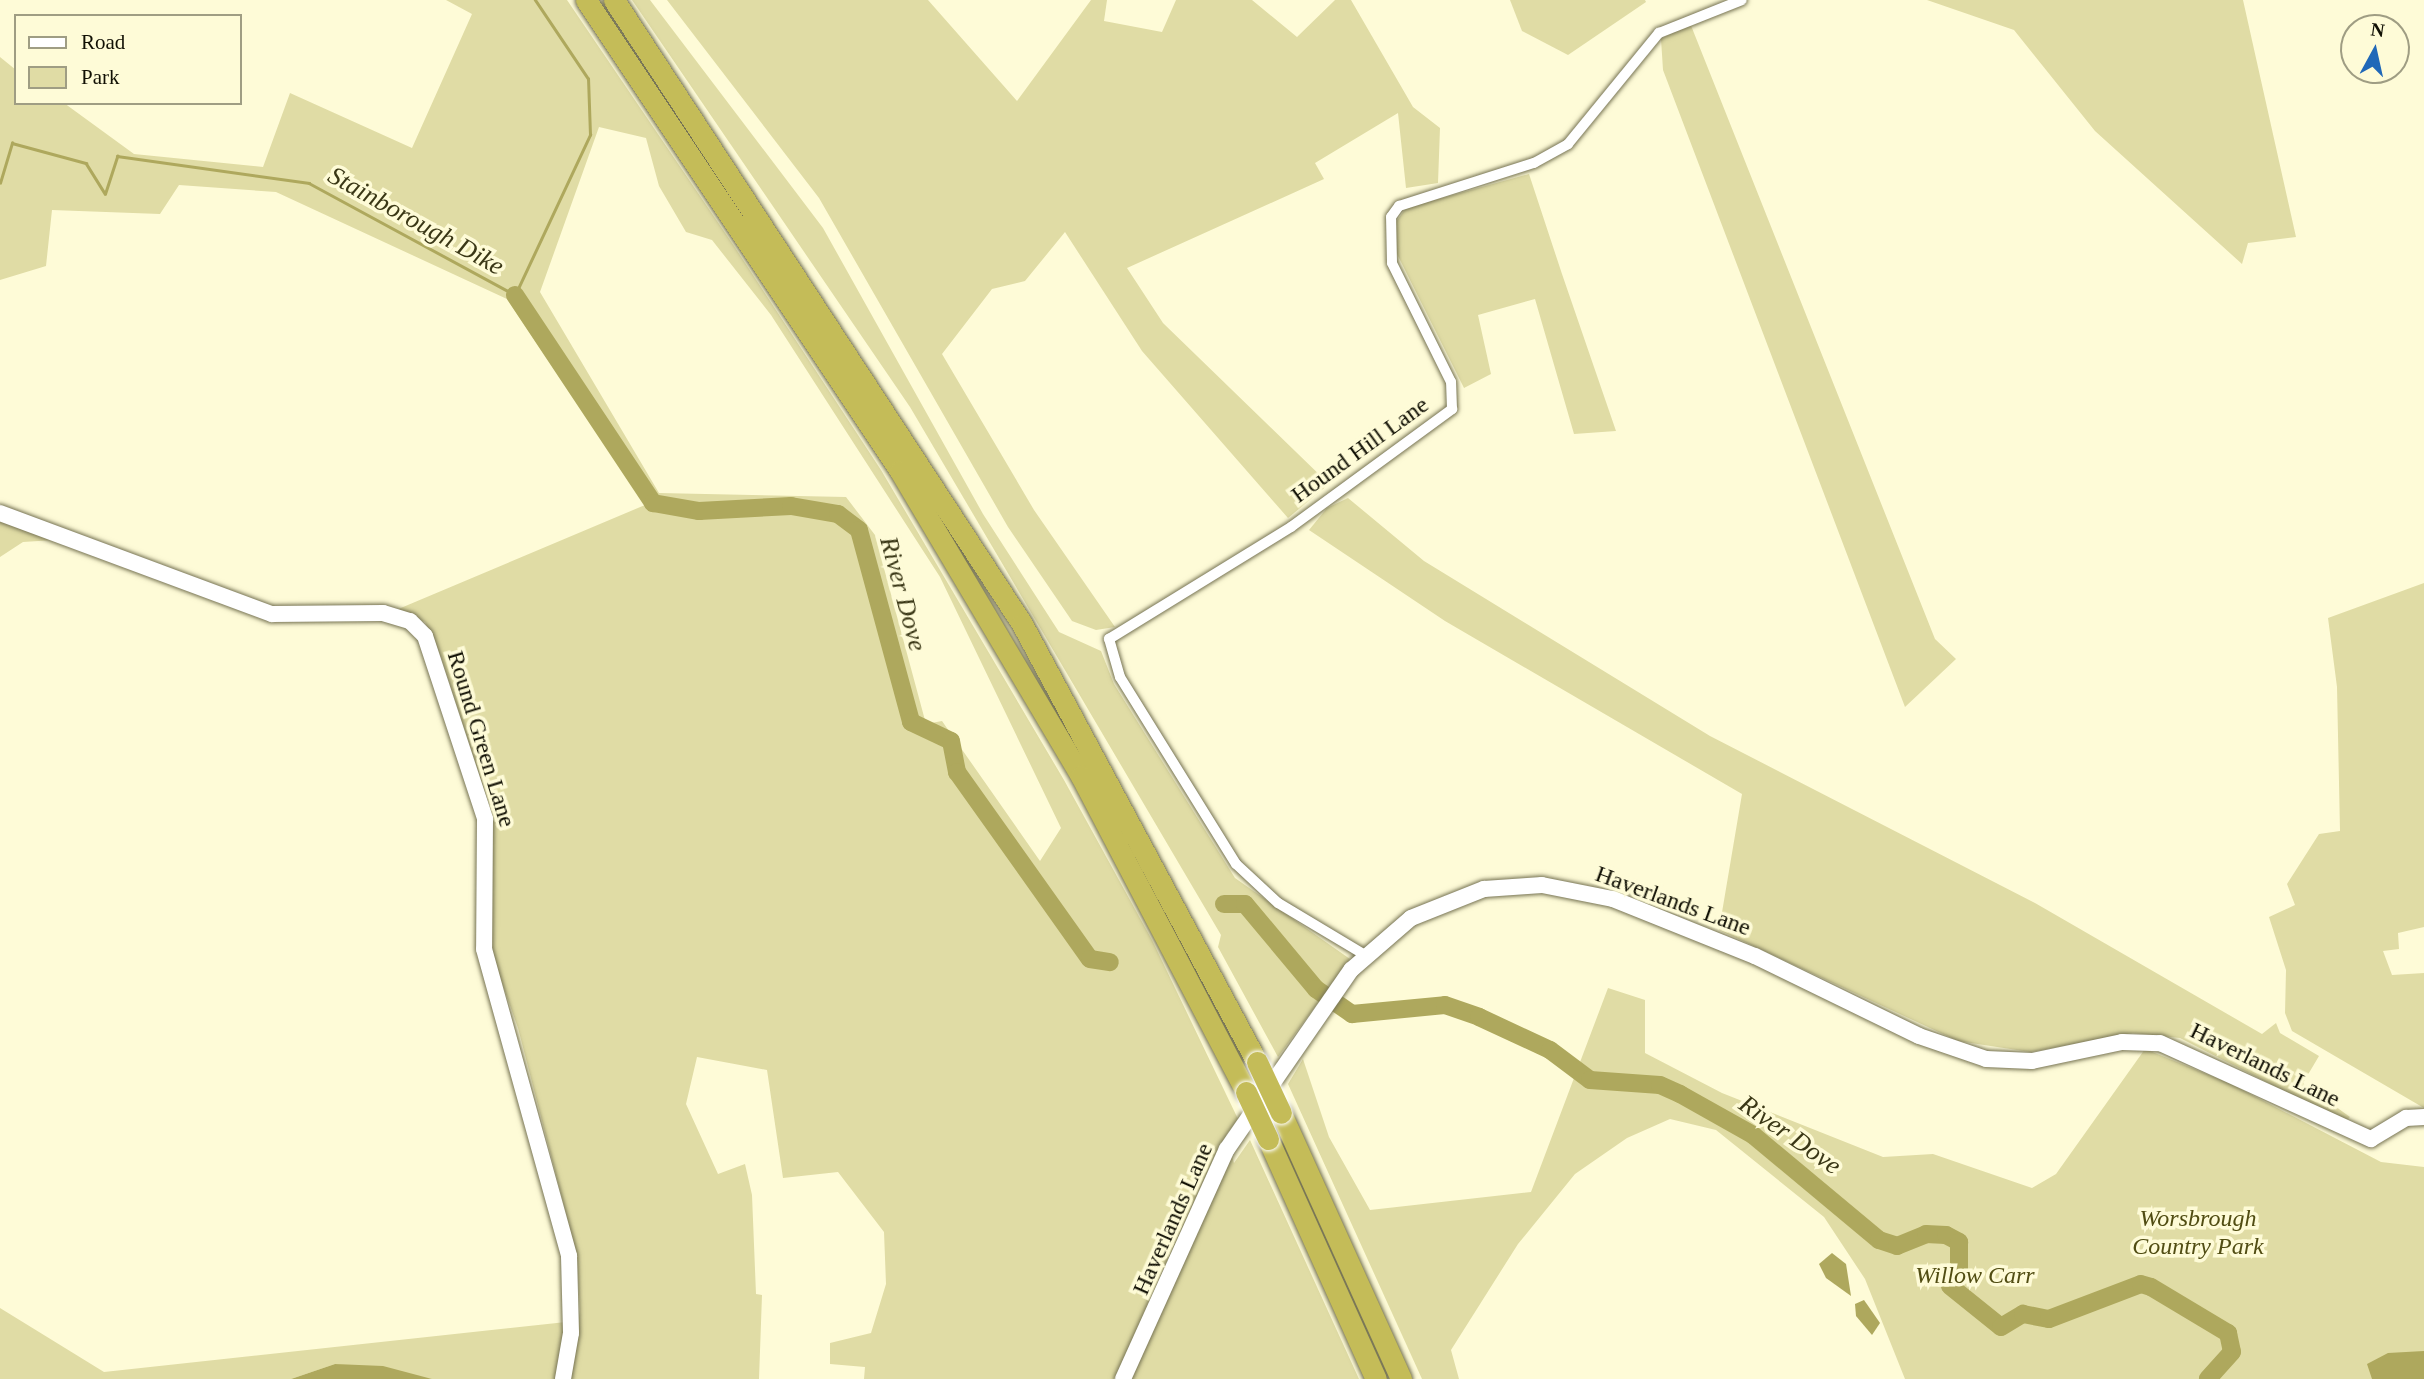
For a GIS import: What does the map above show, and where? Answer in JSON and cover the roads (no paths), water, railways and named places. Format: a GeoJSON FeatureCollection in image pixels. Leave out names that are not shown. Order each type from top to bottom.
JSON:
{"type":"FeatureCollection","features":[{"type":"Feature","properties":{"kind":"highway"},"geometry":{"type":"LineString","coordinates":[[586,0],[915,495],[1081,776],[1246,1092],[1376,1379]]}},
{"type":"Feature","properties":{"kind":"highway"},"geometry":{"type":"LineString","coordinates":[[614,0],[1022,624],[1256,1062],[1401,1379]]}},
{"type":"Feature","properties":{"kind":"street","name":"Hound Hill Lane"},"geometry":{"type":"LineString","coordinates":[[1365,955],[1278,903],[1236,864],[1166,756],[1109,650],[1114,636],[1299,520],[1322,498],[1452,409],[1451,382],[1392,263],[1391,218],[1399,206],[1534,163],[1569,144],[1659,33],[1742,0]]}},
{"type":"Feature","properties":{"kind":"street","name":"Round Green Lane"},"geometry":{"type":"LineString","coordinates":[[0,513],[282,616],[383,613],[410,621],[425,636],[485,819],[487,966],[569,1256],[571,1333],[563,1379]]}},
{"type":"Feature","properties":{"kind":"street","name":"Haverlands Lane"},"geometry":{"type":"LineString","coordinates":[[1122,1379],[1227,1149],[1336,990],[1365,955],[1411,918],[1444,901],[1502,886],[1559,887],[1614,899],[1710,936],[1919,1036],[1986,1059],[2032,1061],[2122,1042],[2160,1043],[2190,1052],[2371,1139],[2406,1118],[2424,1117]]}},
{"type":"Feature","properties":{"kind":"waterway","name":"Stainborough Dike"},"geometry":{"type":"LineString","coordinates":[[0,183],[12,143],[86,163],[105,194],[117,156],[309,183],[515,295],[590,135],[588,79],[535,0]]}},
{"type":"Feature","properties":{"kind":"waterway","name":"River Dove"},"geometry":{"type":"LineString","coordinates":[[515,295],[653,503],[699,511],[791,506],[838,514],[859,530],[911,722],[951,741],[957,772],[1090,959],[1110,962]]}},
{"type":"Feature","properties":{"kind":"waterway","name":"River Dove"},"geometry":{"type":"LineString","coordinates":[[1224,904],[1245,904],[1316,989],[1352,1014],[1445,1005],[1479,1017],[1550,1050],[1590,1080],[1660,1085],[1680,1094],[1753,1135],[1879,1240],[1897,1246],[1926,1234],[1946,1235],[1959,1242],[1959,1276],[1950,1286],[2001,1327],[2023,1314],[2049,1319],[2141,1284],[2151,1287],[2228,1333],[2232,1352],[2208,1379]]}},
{"type":"Feature","properties":{"kind":"park label","name":"Worsbrough Country Park"},"geometry":{"type":"Point","coordinates":[2198,1233]}},
{"type":"Feature","properties":{"kind":"park label","name":"Willow Carr"},"geometry":{"type":"Point","coordinates":[1975,1276]}}]}
